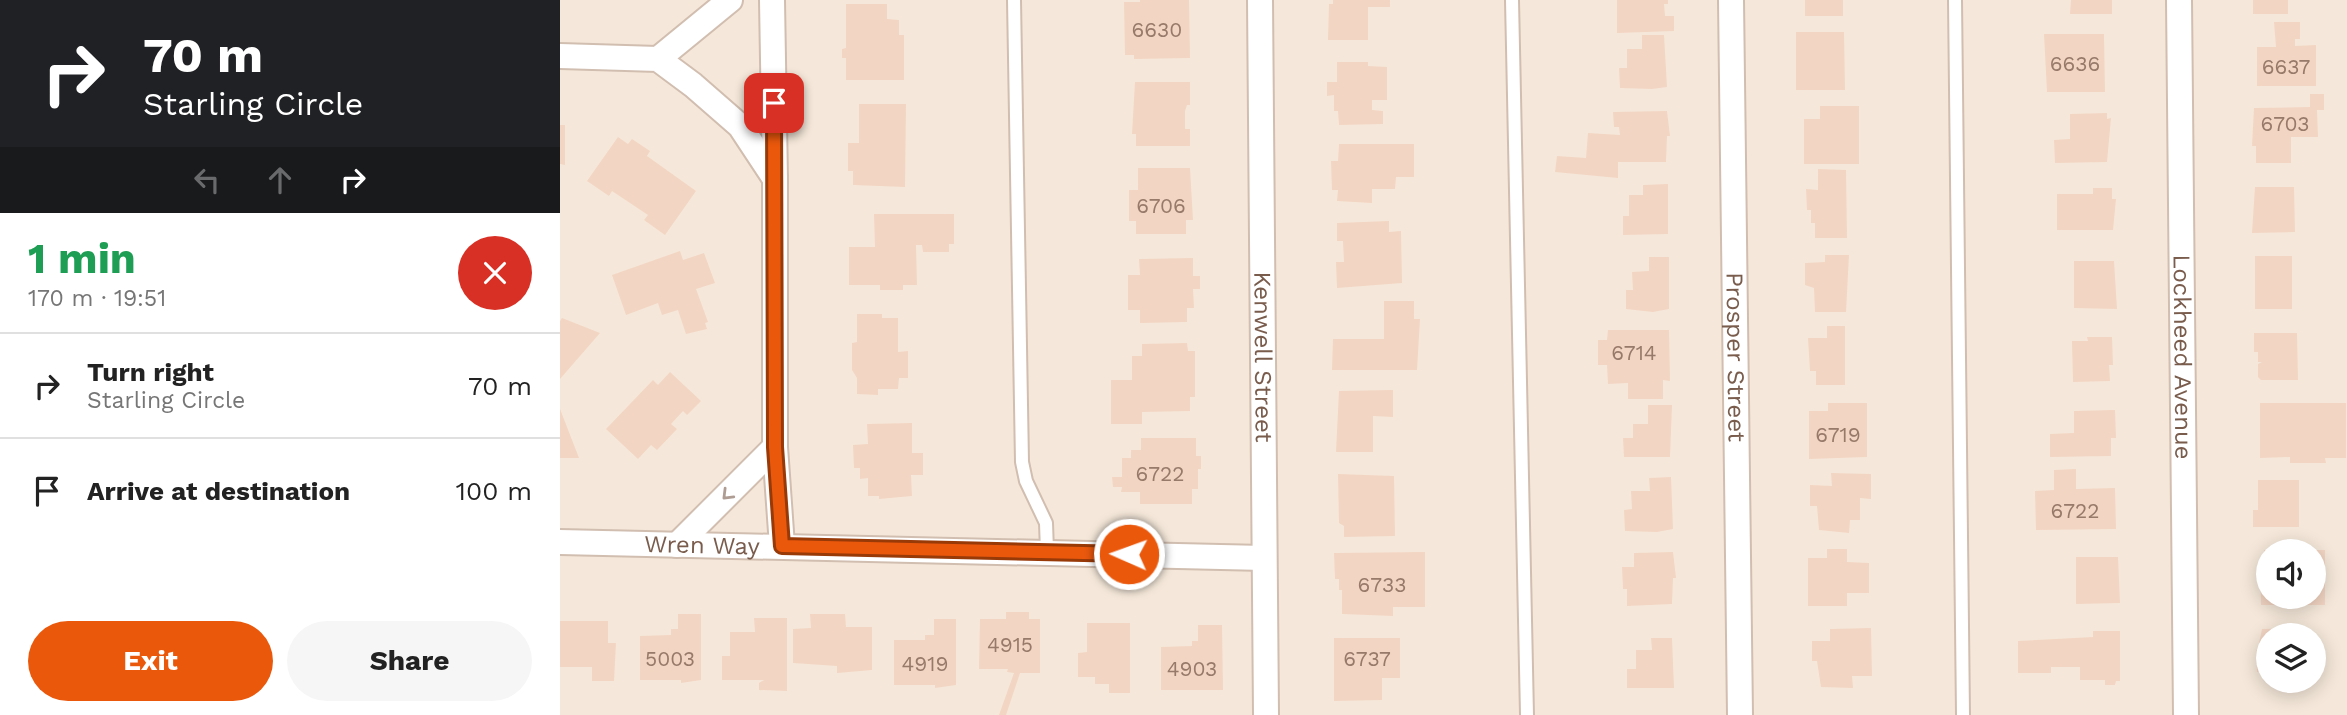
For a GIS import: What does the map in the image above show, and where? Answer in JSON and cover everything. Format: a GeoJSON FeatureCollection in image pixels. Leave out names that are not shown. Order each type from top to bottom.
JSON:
{"type":"FeatureCollection","features":[{"type":"Feature","properties":{"kind":"street"},"geometry":{"type":"LineString","coordinates":[[658,59],[730,0]]}},
{"type":"Feature","properties":{"kind":"street"},"geometry":{"type":"LineString","coordinates":[[772,0],[775,447],[782,546]]}},
{"type":"Feature","properties":{"kind":"street","name":"Kenwell Street"},"geometry":{"type":"LineString","coordinates":[[1260,0],[1266,715]]}},
{"type":"Feature","properties":{"kind":"street","name":"Prosper Street"},"geometry":{"type":"LineString","coordinates":[[1731,0],[1740,715]]}},
{"type":"Feature","properties":{"kind":"street","name":"Lockheed Avenue"},"geometry":{"type":"LineString","coordinates":[[2179,0],[2186,715]]}},
{"type":"Feature","properties":{"kind":"street"},"geometry":{"type":"LineString","coordinates":[[560,56],[658,59],[693,85],[740,127],[775,179]]}},
{"type":"Feature","properties":{"kind":"street"},"geometry":{"type":"LineString","coordinates":[[677,545],[775,447]]}},
{"type":"Feature","properties":{"kind":"street","name":"Wren Way"},"geometry":{"type":"LineString","coordinates":[[560,542],[1264,558]]}},
{"type":"Feature","properties":{"kind":"lane"},"geometry":{"type":"LineString","coordinates":[[1014,0],[1022,462],[1026,481],[1046,523],[1048,551]]}},
{"type":"Feature","properties":{"kind":"lane"},"geometry":{"type":"LineString","coordinates":[[1513,0],[1527,715]]}},
{"type":"Feature","properties":{"kind":"lane"},"geometry":{"type":"LineString","coordinates":[[1955,0],[1963,715]]}},
{"type":"Feature","properties":{"kind":"shaded area"},"geometry":{"type":"Polygon","coordinates":[[[560,0],[2347,0],[2347,715],[560,715],[560,0]]]}},
{"type":"Feature","properties":{"kind":"building"},"geometry":{"type":"Polygon","coordinates":[[[1189,0],[1190,58],[1134,59],[1134,55],[1125,55],[1124,2],[1189,0]]]}},
{"type":"Feature","properties":{"kind":"building"},"geometry":{"type":"Polygon","coordinates":[[[1333,0],[1390,0],[1390,7],[1368,7],[1368,40],[1328,40],[1329,4],[1333,4],[1333,0]]]}},
{"type":"Feature","properties":{"kind":"building"},"geometry":{"type":"Polygon","coordinates":[[[1617,0],[1668,0],[1668,4],[1664,4],[1665,16],[1674,16],[1674,31],[1617,33],[1617,0]]]}},
{"type":"Feature","properties":{"kind":"building"},"geometry":{"type":"Polygon","coordinates":[[[1805,0],[1843,0],[1843,16],[1805,16],[1805,0]]]}},
{"type":"Feature","properties":{"kind":"building"},"geometry":{"type":"Polygon","coordinates":[[[2071,0],[2112,0],[2112,14],[2070,14],[2071,0]]]}},
{"type":"Feature","properties":{"kind":"building"},"geometry":{"type":"Polygon","coordinates":[[[2253,0],[2288,0],[2288,14],[2253,14],[2253,0]]]}},
{"type":"Feature","properties":{"kind":"building"},"geometry":{"type":"Polygon","coordinates":[[[846,4],[887,4],[887,19],[899,20],[899,35],[904,35],[904,80],[846,80],[846,58],[842,58],[842,49],[846,48],[846,4]]]}},
{"type":"Feature","properties":{"kind":"building"},"geometry":{"type":"Polygon","coordinates":[[[2274,22],[2300,22],[2300,39],[2295,39],[2295,46],[2316,45],[2316,86],[2257,86],[2257,47],[2276,47],[2274,22]]]}},
{"type":"Feature","properties":{"kind":"building"},"geometry":{"type":"Polygon","coordinates":[[[1796,32],[1844,32],[1845,90],[1796,90],[1796,32]]]}},
{"type":"Feature","properties":{"kind":"building"},"geometry":{"type":"Polygon","coordinates":[[[2044,34],[2104,34],[2105,92],[2047,92],[2044,34]]]}},
{"type":"Feature","properties":{"kind":"building"},"geometry":{"type":"Polygon","coordinates":[[[1642,35],[1664,35],[1667,87],[1620,88],[1619,68],[1627,68],[1627,49],[1642,49],[1642,35]]]}},
{"type":"Feature","properties":{"kind":"building"},"geometry":{"type":"Polygon","coordinates":[[[1337,62],[1368,62],[1368,66],[1387,67],[1387,100],[1372,100],[1372,110],[1383,111],[1383,124],[1339,125],[1338,111],[1334,111],[1334,95],[1327,96],[1327,82],[1337,82],[1337,62]]]}},
{"type":"Feature","properties":{"kind":"building"},"geometry":{"type":"Polygon","coordinates":[[[1135,82],[1190,82],[1190,105],[1187,105],[1185,111],[1185,129],[1190,129],[1190,146],[1136,146],[1136,134],[1132,134],[1135,82]]]}},
{"type":"Feature","properties":{"kind":"building"},"geometry":{"type":"Polygon","coordinates":[[[2310,94],[2324,94],[2324,110],[2317,110],[2318,137],[2291,137],[2291,163],[2256,163],[2256,146],[2252,146],[2254,108],[2310,107],[2310,94]]]}},
{"type":"Feature","properties":{"kind":"building"},"geometry":{"type":"Polygon","coordinates":[[[859,104],[906,104],[905,187],[853,185],[853,171],[848,171],[848,143],[859,143],[859,104]]]}},
{"type":"Feature","properties":{"kind":"building"},"geometry":{"type":"Polygon","coordinates":[[[1820,106],[1859,106],[1859,164],[1804,164],[1804,119],[1820,119],[1820,106]]]}},
{"type":"Feature","properties":{"kind":"building"},"geometry":{"type":"Polygon","coordinates":[[[1667,111],[1670,136],[1667,136],[1666,162],[1618,162],[1618,178],[1555,172],[1557,156],[1586,158],[1588,133],[1620,135],[1619,127],[1614,127],[1613,112],[1667,111]]]}},
{"type":"Feature","properties":{"kind":"building"},"geometry":{"type":"Polygon","coordinates":[[[2107,113],[2107,119],[2111,118],[2107,162],[2055,163],[2054,140],[2070,139],[2070,114],[2107,113]]]}},
{"type":"Feature","properties":{"kind":"building"},"geometry":{"type":"Polygon","coordinates":[[[560,125],[565,125],[565,165],[560,164],[560,125]]]}},
{"type":"Feature","properties":{"kind":"building"},"geometry":{"type":"Polygon","coordinates":[[[618,137],[628,144],[632,139],[650,151],[647,156],[696,191],[665,235],[644,220],[648,215],[612,191],[609,196],[587,181],[618,137]]]}},
{"type":"Feature","properties":{"kind":"building"},"geometry":{"type":"Polygon","coordinates":[[[1339,144],[1414,144],[1414,177],[1396,177],[1395,189],[1372,189],[1372,203],[1337,201],[1338,190],[1332,190],[1331,161],[1338,161],[1339,144]]]}},
{"type":"Feature","properties":{"kind":"building"},"geometry":{"type":"Polygon","coordinates":[[[1138,168],[1190,168],[1193,220],[1186,220],[1186,234],[1136,234],[1136,221],[1129,221],[1129,190],[1138,190],[1138,168]]]}},
{"type":"Feature","properties":{"kind":"building"},"geometry":{"type":"Polygon","coordinates":[[[1818,169],[1846,170],[1847,238],[1815,238],[1815,223],[1811,223],[1811,210],[1807,210],[1806,189],[1818,190],[1818,169]]]}},
{"type":"Feature","properties":{"kind":"building"},"geometry":{"type":"Polygon","coordinates":[[[1668,184],[1668,234],[1623,235],[1623,216],[1629,216],[1629,195],[1643,195],[1643,185],[1668,184]]]}},
{"type":"Feature","properties":{"kind":"building"},"geometry":{"type":"Polygon","coordinates":[[[2255,187],[2294,187],[2295,232],[2252,233],[2255,187]]]}},
{"type":"Feature","properties":{"kind":"building"},"geometry":{"type":"Polygon","coordinates":[[[2093,188],[2112,188],[2112,199],[2116,199],[2113,230],[2057,230],[2057,194],[2093,194],[2093,188]]]}},
{"type":"Feature","properties":{"kind":"building"},"geometry":{"type":"Polygon","coordinates":[[[874,214],[954,214],[954,244],[949,244],[949,252],[923,252],[922,245],[916,245],[917,285],[903,285],[903,290],[880,290],[880,285],[849,285],[849,247],[875,247],[874,214]]]}},
{"type":"Feature","properties":{"kind":"building"},"geometry":{"type":"Polygon","coordinates":[[[1389,221],[1389,232],[1401,231],[1402,283],[1337,288],[1336,262],[1344,262],[1343,241],[1337,241],[1337,223],[1389,221]]]}},
{"type":"Feature","properties":{"kind":"building"},"geometry":{"type":"Polygon","coordinates":[[[680,251],[683,260],[704,253],[715,283],[696,289],[708,322],[705,323],[707,329],[686,334],[678,310],[662,315],[658,303],[626,315],[612,275],[680,251]]]}},
{"type":"Feature","properties":{"kind":"building"},"geometry":{"type":"Polygon","coordinates":[[[1825,255],[1849,255],[1846,312],[1815,312],[1814,288],[1805,285],[1805,263],[1825,262],[1825,255]]]}},
{"type":"Feature","properties":{"kind":"building"},"geometry":{"type":"Polygon","coordinates":[[[2255,256],[2292,256],[2292,309],[2255,309],[2255,256]]]}},
{"type":"Feature","properties":{"kind":"building"},"geometry":{"type":"Polygon","coordinates":[[[1649,257],[1669,257],[1669,309],[1653,312],[1626,309],[1626,290],[1633,290],[1632,272],[1649,271],[1649,257]]]}},
{"type":"Feature","properties":{"kind":"building"},"geometry":{"type":"Polygon","coordinates":[[[1193,258],[1193,276],[1200,276],[1200,289],[1193,289],[1194,308],[1187,308],[1187,322],[1140,323],[1140,310],[1128,310],[1128,275],[1140,275],[1139,259],[1193,258]]]}},
{"type":"Feature","properties":{"kind":"building"},"geometry":{"type":"Polygon","coordinates":[[[2074,261],[2114,261],[2117,309],[2074,308],[2074,261]]]}},
{"type":"Feature","properties":{"kind":"building"},"geometry":{"type":"Polygon","coordinates":[[[1384,301],[1414,301],[1414,319],[1420,319],[1417,370],[1332,370],[1333,339],[1384,339],[1384,301]]]}},
{"type":"Feature","properties":{"kind":"building"},"geometry":{"type":"Polygon","coordinates":[[[857,314],[882,314],[882,318],[898,318],[898,352],[908,351],[908,378],[899,378],[898,389],[878,389],[878,395],[857,394],[857,378],[852,370],[852,343],[857,342],[857,314]]]}},
{"type":"Feature","properties":{"kind":"building"},"geometry":{"type":"Polygon","coordinates":[[[562,318],[600,333],[560,379],[560,321],[562,318]]]}},
{"type":"Feature","properties":{"kind":"building"},"geometry":{"type":"Polygon","coordinates":[[[1827,326],[1845,326],[1845,385],[1816,385],[1816,371],[1810,371],[1808,338],[1827,338],[1827,326]]]}},
{"type":"Feature","properties":{"kind":"building"},"geometry":{"type":"Polygon","coordinates":[[[1608,330],[1669,330],[1670,381],[1663,380],[1663,399],[1628,399],[1628,383],[1608,384],[1607,365],[1598,365],[1598,340],[1607,340],[1608,330]]]}},
{"type":"Feature","properties":{"kind":"building"},"geometry":{"type":"Polygon","coordinates":[[[2254,333],[2297,333],[2298,380],[2261,380],[2258,377],[2258,364],[2262,362],[2258,362],[2258,352],[2254,352],[2254,333]]]}},
{"type":"Feature","properties":{"kind":"building"},"geometry":{"type":"Polygon","coordinates":[[[2087,337],[2112,337],[2113,365],[2109,365],[2110,381],[2073,382],[2072,341],[2088,341],[2087,337]]]}},
{"type":"Feature","properties":{"kind":"building"},"geometry":{"type":"Polygon","coordinates":[[[1187,343],[1188,351],[1195,351],[1195,397],[1190,397],[1190,411],[1142,412],[1142,424],[1111,424],[1111,380],[1132,380],[1132,356],[1142,356],[1142,344],[1187,343]]]}},
{"type":"Feature","properties":{"kind":"building"},"geometry":{"type":"Polygon","coordinates":[[[670,372],[701,401],[687,415],[683,411],[671,424],[677,429],[657,450],[651,445],[638,459],[606,429],[653,380],[658,385],[670,372]]]}},
{"type":"Feature","properties":{"kind":"building"},"geometry":{"type":"Polygon","coordinates":[[[1393,390],[1393,417],[1373,416],[1373,452],[1336,452],[1339,391],[1393,390]]]}},
{"type":"Feature","properties":{"kind":"building"},"geometry":{"type":"Polygon","coordinates":[[[1828,403],[1867,403],[1867,457],[1809,459],[1809,411],[1828,411],[1828,403]]]}},
{"type":"Feature","properties":{"kind":"building"},"geometry":{"type":"Polygon","coordinates":[[[2260,403],[2346,403],[2346,458],[2325,458],[2326,463],[2290,463],[2290,457],[2260,458],[2260,403]]]}},
{"type":"Feature","properties":{"kind":"building"},"geometry":{"type":"Polygon","coordinates":[[[1648,405],[1672,405],[1670,457],[1624,457],[1623,438],[1633,438],[1633,424],[1648,424],[1648,405]]]}},
{"type":"Feature","properties":{"kind":"building"},"geometry":{"type":"Polygon","coordinates":[[[560,409],[579,458],[560,458],[560,409]]]}},
{"type":"Feature","properties":{"kind":"building"},"geometry":{"type":"Polygon","coordinates":[[[2115,410],[2116,438],[2111,438],[2111,456],[2050,457],[2050,434],[2074,433],[2074,411],[2115,410]]]}},
{"type":"Feature","properties":{"kind":"building"},"geometry":{"type":"Polygon","coordinates":[[[912,423],[912,453],[923,453],[923,475],[911,475],[912,496],[879,499],[879,496],[868,496],[868,478],[860,479],[860,468],[854,468],[853,445],[868,444],[867,424],[912,423]]]}},
{"type":"Feature","properties":{"kind":"building"},"geometry":{"type":"Polygon","coordinates":[[[1141,438],[1196,438],[1196,456],[1201,456],[1201,469],[1198,469],[1198,489],[1192,489],[1192,504],[1140,504],[1140,492],[1121,492],[1122,487],[1113,487],[1112,477],[1122,477],[1122,458],[1131,458],[1131,450],[1141,450],[1141,438]]]}},
{"type":"Feature","properties":{"kind":"building"},"geometry":{"type":"Polygon","coordinates":[[[2076,469],[2076,489],[2115,488],[2116,529],[2036,530],[2035,491],[2054,490],[2054,470],[2076,469]]]}},
{"type":"Feature","properties":{"kind":"building"},"geometry":{"type":"Polygon","coordinates":[[[1831,473],[1871,474],[1871,499],[1860,498],[1860,520],[1850,520],[1849,533],[1819,530],[1817,506],[1810,506],[1810,485],[1832,486],[1831,473]]]}},
{"type":"Feature","properties":{"kind":"building"},"geometry":{"type":"Polygon","coordinates":[[[1338,474],[1394,476],[1395,536],[1344,537],[1344,526],[1339,523],[1338,474]]]}},
{"type":"Feature","properties":{"kind":"building"},"geometry":{"type":"Polygon","coordinates":[[[1671,477],[1673,529],[1657,532],[1625,531],[1624,510],[1632,509],[1631,491],[1650,491],[1649,478],[1671,477]]]}},
{"type":"Feature","properties":{"kind":"building"},"geometry":{"type":"Polygon","coordinates":[[[2258,480],[2299,480],[2299,527],[2253,527],[2253,510],[2258,510],[2258,480]]]}},
{"type":"Feature","properties":{"kind":"building"},"geometry":{"type":"Polygon","coordinates":[[[1827,549],[1847,549],[1847,562],[1869,563],[1869,593],[1847,593],[1847,606],[1808,606],[1808,558],[1827,558],[1827,549]]]}},
{"type":"Feature","properties":{"kind":"building"},"geometry":{"type":"Polygon","coordinates":[[[1425,552],[1425,607],[1393,607],[1393,616],[1342,614],[1342,590],[1339,590],[1339,579],[1335,579],[1334,553],[1425,552]]]}},
{"type":"Feature","properties":{"kind":"building"},"geometry":{"type":"Polygon","coordinates":[[[1673,552],[1676,578],[1673,578],[1672,604],[1627,606],[1627,589],[1623,589],[1622,567],[1634,567],[1634,553],[1673,552]]]}},
{"type":"Feature","properties":{"kind":"building"},"geometry":{"type":"Polygon","coordinates":[[[2076,557],[2118,557],[2120,603],[2076,604],[2076,557]]]}},
{"type":"Feature","properties":{"kind":"building"},"geometry":{"type":"Polygon","coordinates":[[[1006,612],[1029,612],[1029,619],[1040,619],[1040,673],[1020,673],[1006,715],[999,715],[1014,673],[1007,672],[1008,669],[979,669],[980,619],[1006,619],[1006,612]]]}},
{"type":"Feature","properties":{"kind":"building"},"geometry":{"type":"Polygon","coordinates":[[[678,614],[701,614],[701,680],[681,683],[681,680],[640,680],[640,636],[671,635],[671,629],[678,629],[678,614]]]}},
{"type":"Feature","properties":{"kind":"building"},"geometry":{"type":"Polygon","coordinates":[[[810,614],[845,614],[846,627],[872,627],[872,670],[837,673],[837,666],[793,663],[793,629],[811,628],[810,614]]]}},
{"type":"Feature","properties":{"kind":"building"},"geometry":{"type":"Polygon","coordinates":[[[754,618],[787,618],[787,691],[759,690],[759,683],[764,680],[722,680],[722,656],[730,656],[730,632],[755,632],[754,618]]]}},
{"type":"Feature","properties":{"kind":"building"},"geometry":{"type":"Polygon","coordinates":[[[934,619],[956,619],[956,685],[935,688],[935,685],[894,685],[894,640],[925,640],[925,635],[934,635],[934,619]]]}},
{"type":"Feature","properties":{"kind":"building"},"geometry":{"type":"Polygon","coordinates":[[[560,621],[608,621],[608,643],[616,643],[614,681],[592,681],[592,667],[560,667],[560,621]]]}},
{"type":"Feature","properties":{"kind":"building"},"geometry":{"type":"Polygon","coordinates":[[[1087,623],[1130,623],[1130,693],[1109,693],[1109,684],[1095,684],[1095,677],[1078,677],[1078,653],[1087,652],[1087,623]]]}},
{"type":"Feature","properties":{"kind":"building"},"geometry":{"type":"Polygon","coordinates":[[[1198,625],[1222,625],[1223,690],[1161,690],[1161,647],[1192,646],[1192,641],[1198,641],[1198,625]]]}},
{"type":"Feature","properties":{"kind":"building"},"geometry":{"type":"Polygon","coordinates":[[[1871,628],[1872,676],[1852,676],[1853,688],[1821,687],[1817,661],[1812,661],[1812,641],[1830,641],[1830,629],[1871,628]]]}},
{"type":"Feature","properties":{"kind":"building"},"geometry":{"type":"Polygon","coordinates":[[[2093,631],[2120,631],[2120,681],[2116,681],[2115,685],[2105,685],[2105,680],[2080,680],[2080,667],[2051,667],[2051,673],[2018,673],[2018,641],[2093,637],[2093,631]]]}},
{"type":"Feature","properties":{"kind":"building"},"geometry":{"type":"Polygon","coordinates":[[[1334,638],[1400,638],[1400,678],[1382,678],[1382,700],[1334,701],[1334,638]]]}},
{"type":"Feature","properties":{"kind":"building"},"geometry":{"type":"Polygon","coordinates":[[[1651,638],[1672,638],[1674,688],[1627,688],[1627,669],[1636,669],[1636,650],[1652,650],[1651,638]]]}},
{"type":"Feature","properties":{"kind":"route"},"geometry":{"type":"LineString","coordinates":[[774,103],[775,447],[782,546],[1129,554]]}}]}
